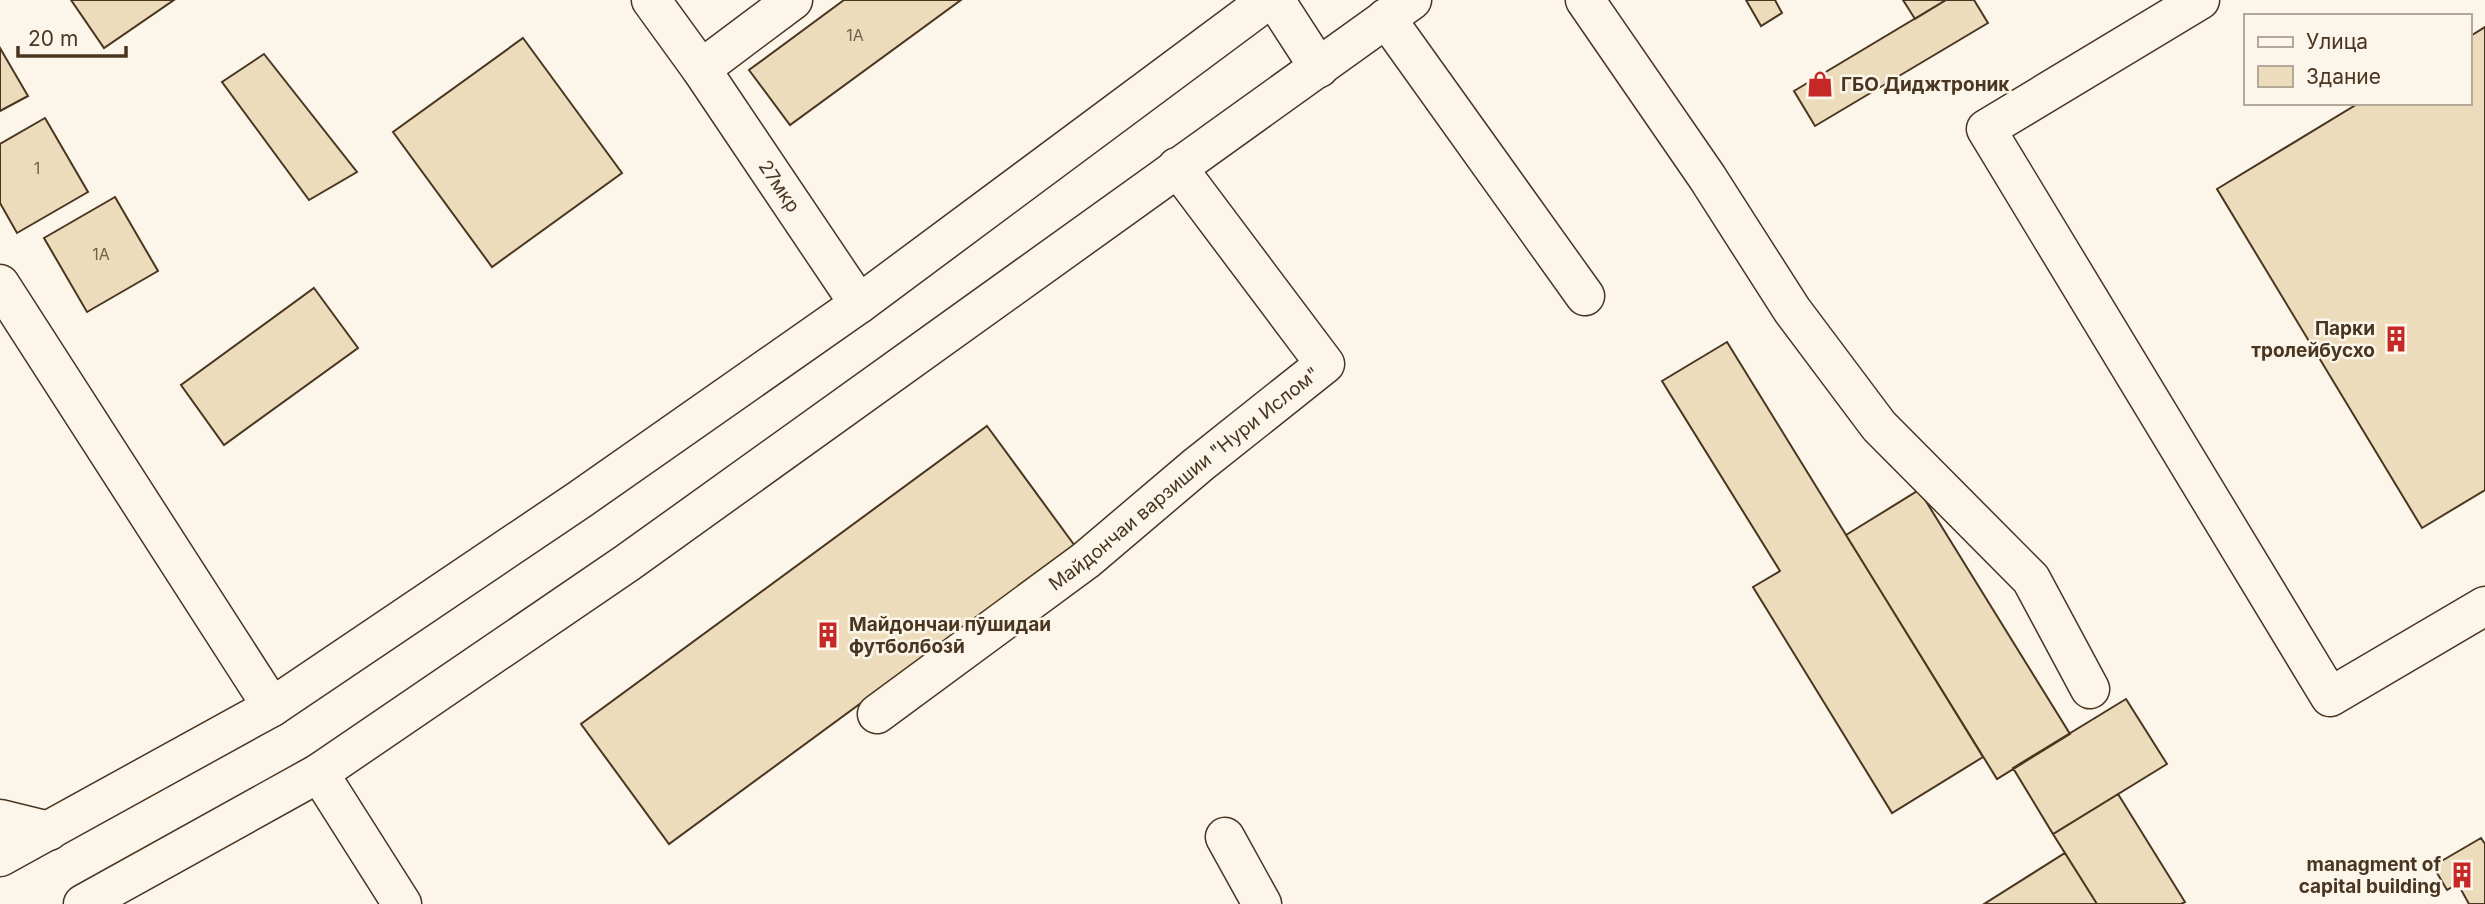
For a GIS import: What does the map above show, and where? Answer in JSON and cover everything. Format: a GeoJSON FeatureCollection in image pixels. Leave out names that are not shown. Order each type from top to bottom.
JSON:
{"type":"FeatureCollection","features":[{"type":"Feature","properties":{"kind":"main road","name":"27мкр"},"geometry":{"type":"LineString","coordinates":[[651,0],[701,69],[859,304]]}},
{"type":"Feature","properties":{"kind":"main road"},"geometry":{"type":"LineString","coordinates":[[701,69],[793,0]]}},
{"type":"Feature","properties":{"kind":"main road"},"geometry":{"type":"LineString","coordinates":[[0,857],[272,707],[579,500],[859,304],[1268,0]]}},
{"type":"Feature","properties":{"kind":"main road"},"geometry":{"type":"LineString","coordinates":[[1275,0],[1319,68]]}},
{"type":"Feature","properties":{"kind":"main road"},"geometry":{"type":"LineString","coordinates":[[1585,0],[1707,177],[1792,310],[1879,426],[2031,579],[2090,689]]}},
{"type":"Feature","properties":{"kind":"main road"},"geometry":{"type":"LineString","coordinates":[[2200,0],[1986,129],[2330,697],[2485,606]]}},
{"type":"Feature","properties":{"kind":"main road"},"geometry":{"type":"LineString","coordinates":[[83,904],[319,773],[628,563],[1399,9],[1585,296]]}},
{"type":"Feature","properties":{"kind":"main road","name":"Майдончаи варзишии \"Нури Ислом\""},"geometry":{"type":"LineString","coordinates":[[877,714],[1086,560],[1198,465],[1325,364],[1177,167]]}},
{"type":"Feature","properties":{"kind":"main road"},"geometry":{"type":"LineString","coordinates":[[0,284],[272,707]]}},
{"type":"Feature","properties":{"kind":"main road"},"geometry":{"type":"LineString","coordinates":[[319,773],[402,904]]}},
{"type":"Feature","properties":{"kind":"main road"},"geometry":{"type":"LineString","coordinates":[[0,819],[49,831]]}},
{"type":"Feature","properties":{"kind":"main road"},"geometry":{"type":"LineString","coordinates":[[1225,837],[1262,904]]}},
{"type":"Feature","properties":{"kind":"building"},"geometry":{"type":"Polygon","coordinates":[[[71,0],[174,0],[104,48],[71,0]]]}},
{"type":"Feature","properties":{"kind":"building"},"geometry":{"type":"Polygon","coordinates":[[[844,0],[961,0],[790,125],[749,70],[844,0]]]}},
{"type":"Feature","properties":{"kind":"building"},"geometry":{"type":"Polygon","coordinates":[[[1746,0],[1775,0],[1782,13],[1761,26],[1746,0]]]}},
{"type":"Feature","properties":{"kind":"building"},"geometry":{"type":"Polygon","coordinates":[[[1903,0],[1946,0],[1915,19],[1903,0]]]}},
{"type":"Feature","properties":{"kind":"building"},"geometry":{"type":"Polygon","coordinates":[[[1946,0],[1974,0],[1988,23],[1815,126],[1794,91],[1946,0]]]}},
{"type":"Feature","properties":{"kind":"building","name":"Парки тролейбусхо"},"geometry":{"type":"Polygon","coordinates":[[[2485,27],[2485,490],[2422,528],[2217,189],[2356,105],[2471,105],[2471,36],[2485,27]]]}},
{"type":"Feature","properties":{"kind":"building"},"geometry":{"type":"Polygon","coordinates":[[[523,38],[622,173],[492,267],[393,132],[523,38]]]}},
{"type":"Feature","properties":{"kind":"building"},"geometry":{"type":"Polygon","coordinates":[[[0,48],[28,96],[0,111],[0,48]]]}},
{"type":"Feature","properties":{"kind":"building"},"geometry":{"type":"Polygon","coordinates":[[[264,54],[357,172],[309,200],[222,82],[264,54]]]}},
{"type":"Feature","properties":{"kind":"building"},"geometry":{"type":"Polygon","coordinates":[[[45,118],[88,192],[17,233],[0,203],[0,144],[45,118]]]}},
{"type":"Feature","properties":{"kind":"building"},"geometry":{"type":"Polygon","coordinates":[[[115,197],[158,271],[87,312],[44,238],[115,197]]]}},
{"type":"Feature","properties":{"kind":"building"},"geometry":{"type":"Polygon","coordinates":[[[314,288],[358,348],[224,445],[181,385],[314,288]]]}},
{"type":"Feature","properties":{"kind":"building"},"geometry":{"type":"Polygon","coordinates":[[[1727,342],[1983,757],[1892,813],[1753,587],[1780,571],[1662,381],[1727,342]]]}},
{"type":"Feature","properties":{"kind":"building","name":"Майдончаи пӯшидаи футболбозӣ"},"geometry":{"type":"Polygon","coordinates":[[[987,426],[1075,546],[669,844],[581,724],[987,426]]]}},
{"type":"Feature","properties":{"kind":"building"},"geometry":{"type":"Polygon","coordinates":[[[1919,490],[2070,734],[1997,779],[1846,535],[1919,490]]]}},
{"type":"Feature","properties":{"kind":"building"},"geometry":{"type":"Polygon","coordinates":[[[2126,699],[2167,764],[2053,834],[2013,768],[2126,699]]]}},
{"type":"Feature","properties":{"kind":"building"},"geometry":{"type":"Polygon","coordinates":[[[2118,794],[2185,902],[2097,904],[2053,834],[2118,794]]]}},
{"type":"Feature","properties":{"kind":"building","name":"managment of capital building"},"geometry":{"type":"Polygon","coordinates":[[[2481,838],[2485,844],[2485,904],[2469,904],[2458,884],[2447,890],[2433,866],[2481,838]]]}},
{"type":"Feature","properties":{"kind":"building"},"geometry":{"type":"Polygon","coordinates":[[[2065,853],[2097,904],[1984,904],[2065,853]]]}},
{"type":"Feature","properties":{"kind":"place","name":"ГБО Диджтроник"},"geometry":{"type":"Point","coordinates":[1820,84]}},
{"type":"Feature","properties":{"kind":"place","name":"Парки тролейбусхо"},"geometry":{"type":"Point","coordinates":[2396,339]}},
{"type":"Feature","properties":{"kind":"place","name":"Майдончаи пӯшидаи футболбозӣ"},"geometry":{"type":"Point","coordinates":[828,635]}},
{"type":"Feature","properties":{"kind":"place","name":"managment of capital building"},"geometry":{"type":"Point","coordinates":[2462,875]}}]}
